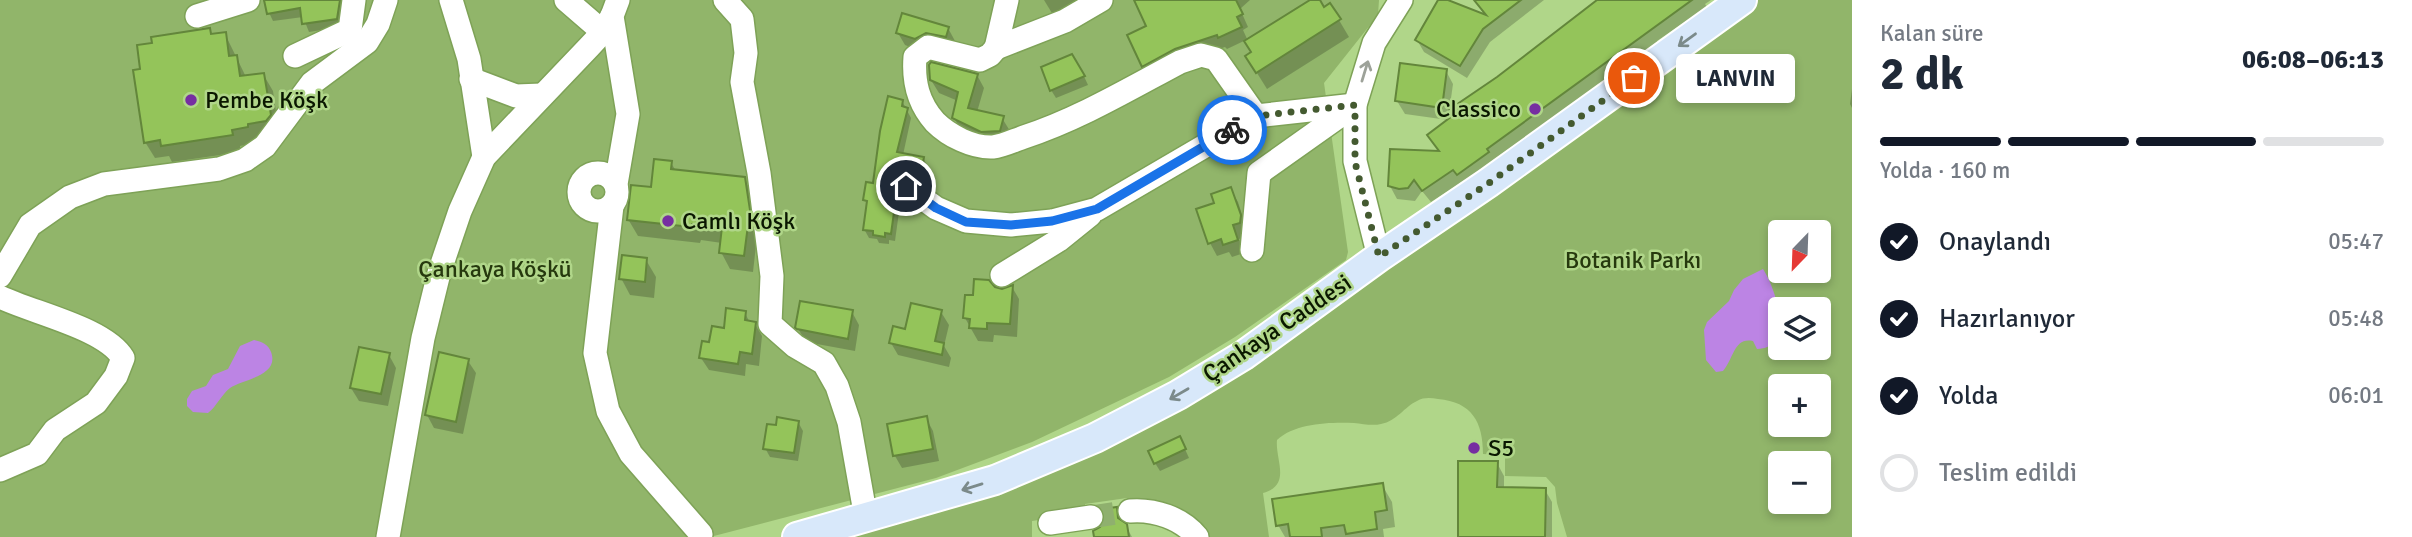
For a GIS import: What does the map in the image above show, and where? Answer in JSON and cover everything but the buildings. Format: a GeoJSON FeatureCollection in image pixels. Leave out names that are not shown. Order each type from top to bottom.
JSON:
{"type":"FeatureCollection","features":[{"type":"Feature","properties":{"kind":"main road","name":"Çankaya Caddesi"},"geometry":{"type":"LineString","coordinates":[[797,537],[995,480],[1095,438],[1178,395],[1244,355],[1379,257],[1489,183],[1742,0]]}},
{"type":"Feature","properties":{"kind":"street"},"geometry":{"type":"LineString","coordinates":[[197,16],[248,0]]}},
{"type":"Feature","properties":{"kind":"street"},"geometry":{"type":"LineString","coordinates":[[295,55],[350,30],[354,0]]}},
{"type":"Feature","properties":{"kind":"street"},"geometry":{"type":"LineString","coordinates":[[0,275],[30,225],[70,197],[104,184],[219,169],[246,160],[265,146],[312,83],[367,42],[378,24],[386,0]]}},
{"type":"Feature","properties":{"kind":"street"},"geometry":{"type":"LineString","coordinates":[[451,0],[469,59],[484,157]]}},
{"type":"Feature","properties":{"kind":"street"},"geometry":{"type":"LineString","coordinates":[[566,0],[611,16]]}},
{"type":"Feature","properties":{"kind":"street"},"geometry":{"type":"LineString","coordinates":[[725,0],[742,19],[746,52],[742,82],[760,173],[772,276],[770,324],[795,346],[824,363],[837,386],[849,422],[866,518]]}},
{"type":"Feature","properties":{"kind":"street"},"geometry":{"type":"LineString","coordinates":[[996,48],[1007,0]]}},
{"type":"Feature","properties":{"kind":"street"},"geometry":{"type":"LineString","coordinates":[[1101,0],[1065,21],[996,48],[980,60],[928,47],[915,57],[914,75],[924,109],[937,124],[953,136],[969,144],[993,146],[1052,127],[1180,62],[1200,55],[1216,59],[1256,116]]}},
{"type":"Feature","properties":{"kind":"street"},"geometry":{"type":"LineString","coordinates":[[1379,257],[1355,162],[1355,105],[1374,43],[1397,2]]}},
{"type":"Feature","properties":{"kind":"street"},"geometry":{"type":"LineString","coordinates":[[388,537],[424,338],[439,273],[460,211],[484,157],[611,16]]}},
{"type":"Feature","properties":{"kind":"street"},"geometry":{"type":"LineString","coordinates":[[611,16],[628,114],[614,195],[595,353],[608,411],[631,454],[701,534]]}},
{"type":"Feature","properties":{"kind":"street"},"geometry":{"type":"LineString","coordinates":[[471,79],[516,96],[541,94]]}},
{"type":"Feature","properties":{"kind":"street"},"geometry":{"type":"LineString","coordinates":[[1002,275],[1059,240],[1097,209],[1256,116],[1355,105]]}},
{"type":"Feature","properties":{"kind":"street"},"geometry":{"type":"LineString","coordinates":[[1252,250],[1259,173],[1355,105]]}},
{"type":"Feature","properties":{"kind":"street"},"geometry":{"type":"LineString","coordinates":[[906,186],[936,208],[966,222],[1011,225],[1052,221],[1097,209]]}},
{"type":"Feature","properties":{"kind":"street"},"geometry":{"type":"LineString","coordinates":[[0,297],[93,334],[117,347],[123,358],[116,376],[96,403],[55,430],[37,454],[0,470]]}},
{"type":"Feature","properties":{"kind":"street"},"geometry":{"type":"LineString","coordinates":[[1130,511],[1139,510],[1164,516],[1188,526],[1197,537]]}},
{"type":"Feature","properties":{"kind":"street"},"geometry":{"type":"LineString","coordinates":[[1050,523],[1091,517]]}},
{"type":"Feature","properties":{"kind":"green space","name":"Çankaya Köşkü"},"geometry":{"type":"Polygon","coordinates":[[[0,0],[1379,0],[1378,15],[1324,83],[1348,252],[1346,260],[1235,337],[1169,377],[1032,442],[936,478],[710,537],[0,537],[0,0]]]}},
{"type":"Feature","properties":{"kind":"green space","name":"Botanik Parkı"},"geometry":{"type":"Polygon","coordinates":[[[1742,0],[1852,0],[1852,537],[1567,537],[1555,487],[1546,477],[1505,476],[1505,455],[1483,454],[1478,423],[1467,409],[1450,401],[1428,398],[1417,401],[1392,420],[1381,424],[1313,425],[1293,430],[1277,440],[1280,478],[1272,489],[1263,493],[1269,537],[1206,537],[1128,504],[1127,498],[1085,504],[1085,513],[1032,521],[1032,537],[797,537],[995,480],[1383,270],[1438,234],[1742,0]]]}},
{"type":"Feature","properties":{"kind":"shaded area"},"geometry":{"type":"Polygon","coordinates":[[[1763,269],[1768,277],[1768,284],[1771,284],[1775,297],[1768,297],[1768,346],[1757,349],[1753,341],[1742,342],[1723,371],[1716,372],[1706,360],[1704,330],[1707,322],[1729,301],[1743,279],[1763,269]]]}},
{"type":"Feature","properties":{"kind":"shaded area"},"geometry":{"type":"Polygon","coordinates":[[[254,340],[270,349],[272,360],[265,372],[230,388],[208,413],[193,412],[187,406],[187,399],[192,391],[206,386],[213,375],[228,369],[240,346],[254,340]]]}},
{"type":"Feature","properties":{"kind":"tunnel"},"geometry":{"type":"LineString","coordinates":[[1091,517],[1130,511]]}},
{"type":"Feature","properties":{"kind":"way so far"},"geometry":{"type":"LineString","coordinates":[[1232,130],[1256,116],[1355,105],[1355,162],[1379,257],[1489,183],[1634,78]]}},
{"type":"Feature","properties":{"kind":"place","name":"LANVIN"},"geometry":{"type":"Point","coordinates":[1634,78]}},
{"type":"Feature","properties":{"kind":"place","name":"Pembe Köşk"},"geometry":{"type":"Point","coordinates":[191,100]}},
{"type":"Feature","properties":{"kind":"place","name":"Classico"},"geometry":{"type":"Point","coordinates":[1535,109]}},
{"type":"Feature","properties":{"kind":"place","name":"Camlı Köşk"},"geometry":{"type":"Point","coordinates":[668,221]}},
{"type":"Feature","properties":{"kind":"place","name":"S5"},"geometry":{"type":"Point","coordinates":[1474,448]}},
{"type":"Feature","properties":{"kind":"route"},"geometry":{"type":"LineString","coordinates":[[906,186],[936,208],[966,222],[1011,225],[1052,221],[1097,209],[1232,130]]}}]}
